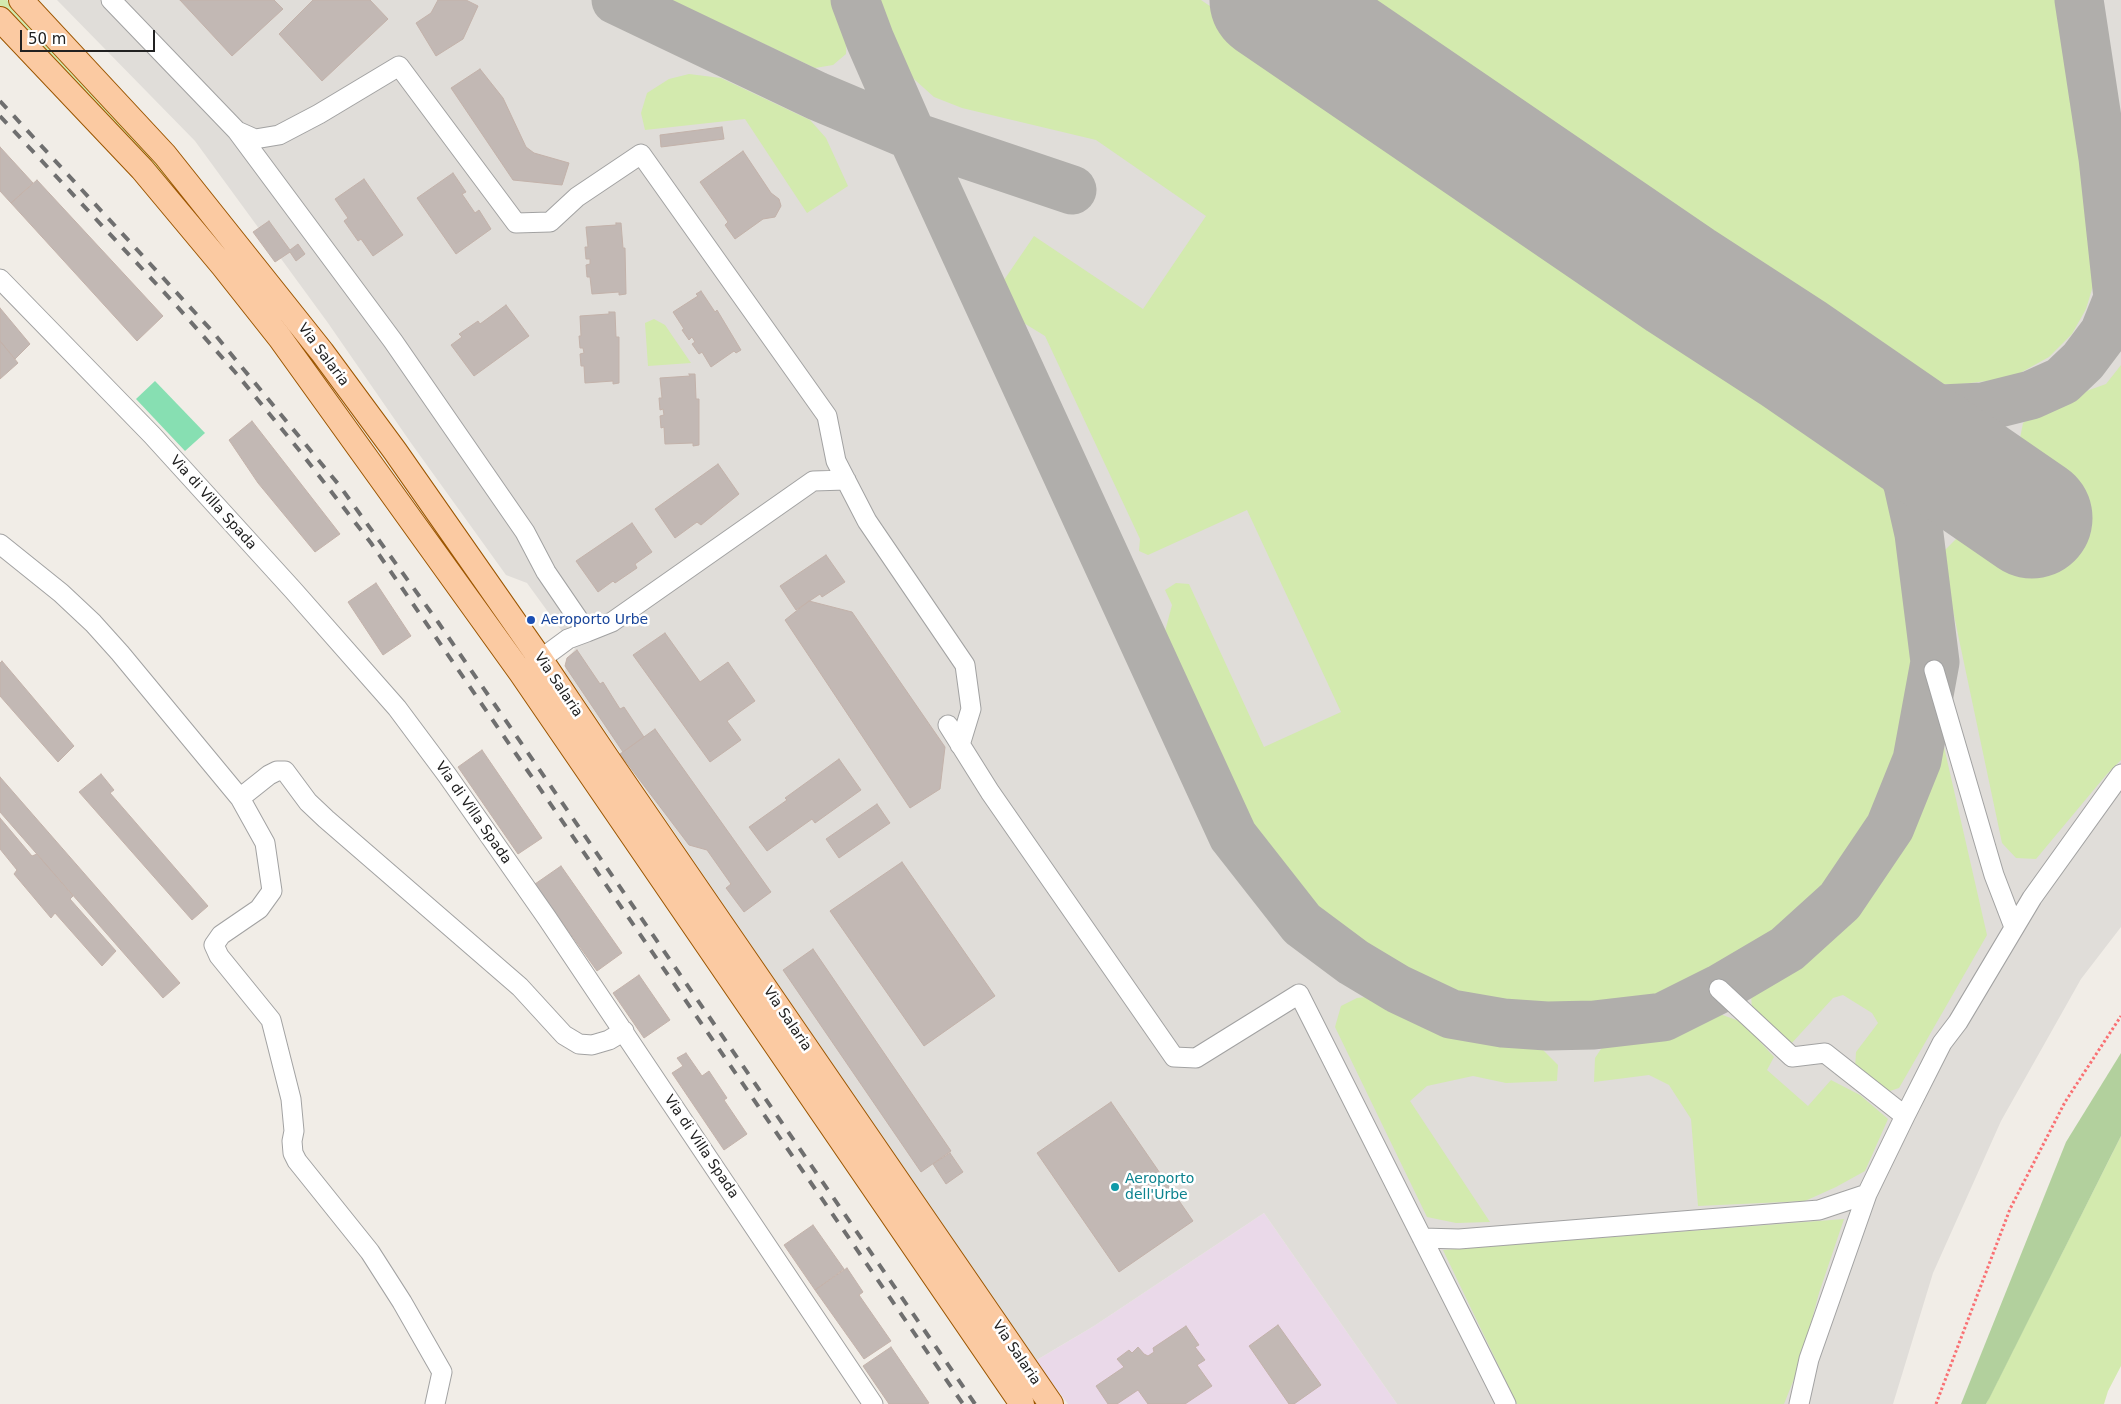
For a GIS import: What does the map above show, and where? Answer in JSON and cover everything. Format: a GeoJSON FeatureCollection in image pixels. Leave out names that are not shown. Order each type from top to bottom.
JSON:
{"type":"FeatureCollection","features":[{"type":"Feature","properties":{"kind":"main road","name":"Via Salaria"},"geometry":{"type":"LineString","coordinates":[[21,0],[165,155],[258,271],[395,451],[541,660],[1051,1404]]}},
{"type":"Feature","properties":{"kind":"main road","name":"Via Salaria"},"geometry":{"type":"LineString","coordinates":[[0,20],[132,157],[280,338],[520,674],[1022,1404]]}},
{"type":"Feature","properties":{"kind":"street"},"geometry":{"type":"LineString","coordinates":[[111,0],[237,131],[398,349],[525,532],[546,572],[587,632]]}},
{"type":"Feature","properties":{"kind":"street"},"geometry":{"type":"LineString","coordinates":[[237,131],[255,139],[279,135],[319,114],[399,66],[516,223],[550,222],[577,197],[641,154],[827,416],[836,461],[867,521],[965,665],[971,709],[960,745]]}},
{"type":"Feature","properties":{"kind":"street","name":"Via di Villa Spada"},"geometry":{"type":"LineString","coordinates":[[0,279],[152,435],[293,590],[396,708],[452,782],[624,1031],[873,1404]]}},
{"type":"Feature","properties":{"kind":"street"},"geometry":{"type":"LineString","coordinates":[[520,674],[568,639],[612,622],[813,481],[846,480]]}},
{"type":"Feature","properties":{"kind":"street"},"geometry":{"type":"LineString","coordinates":[[0,544],[61,592],[93,623],[143,680],[240,798],[265,843],[272,891],[259,909],[221,935],[214,945],[219,956],[271,1020],[291,1099],[294,1132],[292,1141],[293,1153],[297,1161],[370,1252],[402,1302],[442,1372],[435,1404]]}},
{"type":"Feature","properties":{"kind":"street"},"geometry":{"type":"LineString","coordinates":[[1934,670],[1994,875],[2014,927]]}},
{"type":"Feature","properties":{"kind":"street"},"geometry":{"type":"LineString","coordinates":[[948,725],[990,792],[1174,1057],[1196,1058],[1299,994],[1506,1404]]}},
{"type":"Feature","properties":{"kind":"street"},"geometry":{"type":"LineString","coordinates":[[240,798],[269,775],[277,771],[285,771],[308,802],[520,987],[564,1035],[579,1044],[592,1044],[609,1040],[624,1031]]}},
{"type":"Feature","properties":{"kind":"street"},"geometry":{"type":"LineString","coordinates":[[1799,1404],[1809,1359],[1867,1194],[1942,1043],[1958,1022],[2032,898],[2121,774]]}},
{"type":"Feature","properties":{"kind":"street"},"geometry":{"type":"LineString","coordinates":[[1719,989],[1792,1057],[1825,1053],[1905,1116]]}},
{"type":"Feature","properties":{"kind":"street"},"geometry":{"type":"LineString","coordinates":[[1422,1238],[1459,1239],[1819,1210],[1867,1194]]}},
{"type":"Feature","properties":{"kind":"path"},"geometry":{"type":"LineString","coordinates":[[1936,1404],[2010,1208],[2065,1102],[2121,1016]]}},
{"type":"Feature","properties":{"kind":"shaded area"},"geometry":{"type":"Polygon","coordinates":[[[57,0],[2121,0],[2121,927],[2081,979],[2001,1121],[1933,1273],[1893,1404],[1397,1404],[1264,1213],[1094,1326],[1035,1361],[565,672],[567,658],[575,649],[527,583],[506,575],[328,323],[195,141],[57,0]]]}},
{"type":"Feature","properties":{"kind":"shaded area"},"geometry":{"type":"Polygon","coordinates":[[[1264,1213],[1397,1404],[1068,1404],[1035,1361],[1094,1326],[1264,1213]]]}},
{"type":"Feature","properties":{"kind":"green space"},"geometry":{"type":"Polygon","coordinates":[[[0,0],[7,0],[155,156],[368,429],[219,246],[104,116],[0,7],[0,0]]]}},
{"type":"Feature","properties":{"kind":"green space"},"geometry":{"type":"Polygon","coordinates":[[[671,0],[835,0],[847,29],[846,54],[833,65],[815,68],[671,0]]]}},
{"type":"Feature","properties":{"kind":"green space"},"geometry":{"type":"Polygon","coordinates":[[[870,0],[1201,0],[1878,460],[1891,488],[1916,638],[1911,697],[1899,773],[1872,830],[1834,884],[1810,912],[1766,945],[1708,978],[1655,998],[1600,1007],[1545,1010],[1499,1004],[1439,990],[1395,968],[1328,922],[1284,872],[1245,814],[1163,639],[1172,605],[1165,590],[1176,583],[1189,584],[1264,747],[1341,712],[1247,510],[1148,555],[1139,551],[1140,539],[1045,336],[1014,317],[1004,280],[1034,236],[1143,309],[1206,216],[1096,140],[962,108],[934,97],[905,71],[870,0]]]}},
{"type":"Feature","properties":{"kind":"green space"},"geometry":{"type":"Polygon","coordinates":[[[1354,0],[2058,0],[2097,225],[2096,276],[2086,309],[2072,334],[2049,357],[2011,378],[1962,384],[1920,384],[1354,0]]]}},
{"type":"Feature","properties":{"kind":"green space"},"geometry":{"type":"Polygon","coordinates":[[[689,74],[721,78],[810,120],[826,138],[848,186],[807,213],[745,119],[645,130],[641,113],[647,93],[669,79],[689,74]]]}},
{"type":"Feature","properties":{"kind":"green space"},"geometry":{"type":"Polygon","coordinates":[[[654,319],[665,325],[691,363],[648,366],[645,323],[654,319]]]}},
{"type":"Feature","properties":{"kind":"green space"},"geometry":{"type":"Polygon","coordinates":[[[2121,365],[2121,760],[2107,774],[2036,859],[2016,858],[2002,843],[1941,554],[1956,539],[1975,533],[1987,536],[2021,558],[2065,486],[2017,453],[2023,423],[2053,403],[2106,384],[2121,365]]]}},
{"type":"Feature","properties":{"kind":"green space"},"geometry":{"type":"Polygon","coordinates":[[[155,381],[205,433],[185,451],[136,399],[155,381]]]}},
{"type":"Feature","properties":{"kind":"green space"},"geometry":{"type":"Polygon","coordinates":[[[1942,738],[1987,935],[1899,1088],[1890,1091],[1876,1084],[1855,1068],[1856,1052],[1878,1023],[1872,1013],[1843,995],[1833,998],[1790,1045],[1752,1011],[1751,993],[1798,962],[1842,927],[1875,885],[1913,823],[1942,738]]]}},
{"type":"Feature","properties":{"kind":"green space"},"geometry":{"type":"Polygon","coordinates":[[[1375,996],[1472,1034],[1535,1042],[1558,1065],[1557,1081],[1506,1083],[1473,1076],[1427,1086],[1410,1101],[1490,1222],[1456,1223],[1427,1217],[1335,1027],[1341,1006],[1357,998],[1375,996]]]}},
{"type":"Feature","properties":{"kind":"green space"},"geometry":{"type":"Polygon","coordinates":[[[1717,1013],[1742,1022],[1774,1057],[1767,1070],[1808,1106],[1831,1080],[1860,1095],[1888,1119],[1865,1171],[1805,1201],[1698,1206],[1691,1119],[1669,1085],[1649,1075],[1594,1082],[1595,1058],[1607,1040],[1657,1031],[1717,1013]]]}},
{"type":"Feature","properties":{"kind":"green space"},"geometry":{"type":"Polygon","coordinates":[[[2121,1053],[2121,1136],[1986,1404],[1961,1404],[2066,1142],[2121,1053]]]}},
{"type":"Feature","properties":{"kind":"green space"},"geometry":{"type":"Polygon","coordinates":[[[2121,1136],[2121,1366],[2108,1391],[2104,1404],[1986,1404],[2121,1136]]]}},
{"type":"Feature","properties":{"kind":"green space"},"geometry":{"type":"Polygon","coordinates":[[[1844,1219],[1819,1293],[1800,1364],[1784,1404],[1517,1404],[1443,1250],[1844,1219]]]}},
{"type":"Feature","properties":{"kind":"building"},"geometry":{"type":"Polygon","coordinates":[[[180,0],[274,0],[283,9],[232,56],[180,0]]]}},
{"type":"Feature","properties":{"kind":"building"},"geometry":{"type":"Polygon","coordinates":[[[313,0],[370,0],[388,19],[322,81],[279,34],[313,0]]]}},
{"type":"Feature","properties":{"kind":"building"},"geometry":{"type":"Polygon","coordinates":[[[438,0],[466,0],[478,6],[463,39],[436,56],[416,23],[431,13],[438,0]]]}},
{"type":"Feature","properties":{"kind":"building"},"geometry":{"type":"Polygon","coordinates":[[[480,69],[503,98],[526,147],[534,153],[569,163],[562,185],[513,180],[451,88],[480,69]]]}},
{"type":"Feature","properties":{"kind":"building"},"geometry":{"type":"Polygon","coordinates":[[[722,127],[724,139],[661,147],[660,135],[722,127]]]}},
{"type":"Feature","properties":{"kind":"building"},"geometry":{"type":"Polygon","coordinates":[[[0,147],[33,183],[11,203],[0,191],[0,147]]]}},
{"type":"Feature","properties":{"kind":"building"},"geometry":{"type":"Polygon","coordinates":[[[743,151],[771,193],[779,199],[781,206],[775,217],[763,219],[735,239],[725,225],[728,222],[700,182],[743,151]]]}},
{"type":"Feature","properties":{"kind":"building"},"geometry":{"type":"Polygon","coordinates":[[[453,173],[466,192],[462,194],[475,213],[479,210],[491,229],[456,254],[417,198],[453,173]]]}},
{"type":"Feature","properties":{"kind":"building"},"geometry":{"type":"Polygon","coordinates":[[[364,179],[403,235],[373,256],[361,239],[358,241],[344,221],[348,218],[335,199],[364,179]]]}},
{"type":"Feature","properties":{"kind":"building"},"geometry":{"type":"Polygon","coordinates":[[[37,180],[163,316],[137,341],[11,203],[37,180]]]}},
{"type":"Feature","properties":{"kind":"building"},"geometry":{"type":"Polygon","coordinates":[[[269,221],[290,250],[298,244],[305,254],[296,261],[290,252],[275,262],[253,232],[269,221]]]}},
{"type":"Feature","properties":{"kind":"building"},"geometry":{"type":"Polygon","coordinates":[[[616,223],[621,223],[623,248],[625,248],[626,294],[619,295],[619,292],[592,294],[590,277],[587,277],[586,265],[590,264],[590,259],[586,259],[585,247],[588,247],[586,227],[616,225],[616,223]]]}},
{"type":"Feature","properties":{"kind":"building"},"geometry":{"type":"Polygon","coordinates":[[[701,291],[715,312],[717,310],[741,350],[736,353],[734,351],[711,367],[702,352],[699,354],[692,344],[695,342],[692,337],[689,340],[682,330],[684,329],[673,312],[698,296],[696,294],[701,291]]]}},
{"type":"Feature","properties":{"kind":"building"},"geometry":{"type":"Polygon","coordinates":[[[506,305],[529,336],[474,376],[451,345],[462,337],[459,334],[478,321],[480,324],[506,305]]]}},
{"type":"Feature","properties":{"kind":"building"},"geometry":{"type":"Polygon","coordinates":[[[0,308],[30,344],[15,359],[0,341],[0,308]]]}},
{"type":"Feature","properties":{"kind":"building"},"geometry":{"type":"Polygon","coordinates":[[[609,312],[615,312],[616,337],[619,337],[619,383],[613,384],[613,381],[585,383],[584,366],[581,366],[580,354],[584,353],[583,348],[580,348],[580,316],[609,314],[609,312]]]}},
{"type":"Feature","properties":{"kind":"building"},"geometry":{"type":"Polygon","coordinates":[[[0,341],[18,363],[0,379],[0,341]]]}},
{"type":"Feature","properties":{"kind":"building"},"geometry":{"type":"Polygon","coordinates":[[[689,374],[695,374],[696,399],[699,399],[699,445],[693,446],[693,443],[665,444],[664,427],[661,428],[660,416],[664,415],[663,409],[660,410],[659,398],[662,398],[660,378],[690,376],[689,374]]]}},
{"type":"Feature","properties":{"kind":"building"},"geometry":{"type":"Polygon","coordinates":[[[252,421],[340,534],[315,552],[258,483],[229,440],[252,421]]]}},
{"type":"Feature","properties":{"kind":"building"},"geometry":{"type":"Polygon","coordinates":[[[718,464],[739,494],[701,525],[697,522],[675,538],[655,509],[718,464]]]}},
{"type":"Feature","properties":{"kind":"building"},"geometry":{"type":"Polygon","coordinates":[[[632,523],[652,552],[635,564],[637,568],[615,583],[613,581],[598,592],[576,561],[632,523]]]}},
{"type":"Feature","properties":{"kind":"building"},"geometry":{"type":"Polygon","coordinates":[[[826,555],[845,582],[822,597],[820,594],[796,610],[780,586],[826,555]]]}},
{"type":"Feature","properties":{"kind":"building"},"geometry":{"type":"Polygon","coordinates":[[[376,583],[411,636],[383,655],[348,602],[376,583]]]}},
{"type":"Feature","properties":{"kind":"building"},"geometry":{"type":"Polygon","coordinates":[[[809,601],[852,612],[945,747],[940,789],[910,808],[785,620],[809,601]]]}},
{"type":"Feature","properties":{"kind":"building"},"geometry":{"type":"Polygon","coordinates":[[[665,633],[700,682],[728,662],[755,701],[727,721],[741,740],[710,762],[633,655],[665,633]]]}},
{"type":"Feature","properties":{"kind":"building"},"geometry":{"type":"Polygon","coordinates":[[[577,650],[600,684],[603,682],[620,709],[624,707],[644,737],[623,752],[565,666],[567,658],[577,650]]]}},
{"type":"Feature","properties":{"kind":"building"},"geometry":{"type":"Polygon","coordinates":[[[2,661],[74,746],[58,762],[0,696],[0,663],[2,661]]]}},
{"type":"Feature","properties":{"kind":"building"},"geometry":{"type":"Polygon","coordinates":[[[655,729],[771,892],[744,912],[726,888],[731,884],[707,850],[689,845],[620,754],[655,729]]]}},
{"type":"Feature","properties":{"kind":"building"},"geometry":{"type":"Polygon","coordinates":[[[482,750],[542,838],[518,854],[458,767],[482,750]]]}},
{"type":"Feature","properties":{"kind":"building"},"geometry":{"type":"Polygon","coordinates":[[[839,759],[861,790],[815,823],[812,819],[767,851],[749,827],[839,759]]]}},
{"type":"Feature","properties":{"kind":"building"},"geometry":{"type":"Polygon","coordinates":[[[101,774],[114,790],[110,793],[208,906],[192,920],[79,792],[101,774]]]}},
{"type":"Feature","properties":{"kind":"building"},"geometry":{"type":"Polygon","coordinates":[[[0,777],[180,983],[163,998],[0,812],[0,777]]]}},
{"type":"Feature","properties":{"kind":"building"},"geometry":{"type":"Polygon","coordinates":[[[877,804],[890,823],[839,858],[826,839],[877,804]]]}},
{"type":"Feature","properties":{"kind":"building"},"geometry":{"type":"Polygon","coordinates":[[[0,818],[32,856],[37,854],[73,896],[70,899],[116,951],[102,966],[55,913],[51,918],[14,874],[17,870],[0,849],[0,818]]]}},
{"type":"Feature","properties":{"kind":"building"},"geometry":{"type":"Polygon","coordinates":[[[902,862],[995,996],[924,1046],[830,911],[902,862]]]}},
{"type":"Feature","properties":{"kind":"building"},"geometry":{"type":"Polygon","coordinates":[[[561,866],[622,953],[597,971],[535,884],[561,866]]]}},
{"type":"Feature","properties":{"kind":"building"},"geometry":{"type":"Polygon","coordinates":[[[813,949],[951,1151],[921,1172],[783,970],[813,949]]]}},
{"type":"Feature","properties":{"kind":"building"},"geometry":{"type":"Polygon","coordinates":[[[639,975],[670,1020],[644,1038],[613,993],[639,975]]]}},
{"type":"Feature","properties":{"kind":"building"},"geometry":{"type":"Polygon","coordinates":[[[686,1053],[702,1076],[709,1071],[727,1098],[724,1100],[747,1134],[724,1150],[672,1073],[683,1066],[677,1058],[686,1053]]]}},
{"type":"Feature","properties":{"kind":"building","name":"Aeroporto dell'Urbe"},"geometry":{"type":"Polygon","coordinates":[[[1111,1102],[1193,1221],[1119,1272],[1037,1153],[1111,1102]]]}},
{"type":"Feature","properties":{"kind":"building"},"geometry":{"type":"Polygon","coordinates":[[[950,1153],[963,1172],[946,1184],[933,1164],[950,1153]]]}},
{"type":"Feature","properties":{"kind":"building"},"geometry":{"type":"Polygon","coordinates":[[[813,1225],[844,1269],[815,1290],[784,1245],[813,1225]]]}},
{"type":"Feature","properties":{"kind":"building"},"geometry":{"type":"Polygon","coordinates":[[[847,1268],[863,1292],[859,1295],[891,1341],[864,1359],[815,1290],[847,1268]]]}},
{"type":"Feature","properties":{"kind":"building"},"geometry":{"type":"Polygon","coordinates":[[[1278,1325],[1321,1385],[1294,1404],[1289,1404],[1249,1346],[1278,1325]]]}},
{"type":"Feature","properties":{"kind":"building"},"geometry":{"type":"Polygon","coordinates":[[[1186,1326],[1199,1345],[1195,1347],[1205,1360],[1197,1365],[1212,1386],[1185,1404],[1148,1404],[1138,1390],[1117,1404],[1108,1404],[1096,1386],[1124,1367],[1117,1359],[1129,1350],[1132,1353],[1138,1347],[1148,1356],[1154,1352],[1153,1348],[1186,1326]]]}},
{"type":"Feature","properties":{"kind":"building"},"geometry":{"type":"Polygon","coordinates":[[[891,1347],[929,1403],[889,1404],[863,1366],[891,1347]]]}},
{"type":"Feature","properties":{"kind":"taxiway"},"geometry":{"type":"LineString","coordinates":[[616,0],[817,96],[912,136],[1072,190]]}},
{"type":"Feature","properties":{"kind":"taxiway"},"geometry":{"type":"LineString","coordinates":[[855,0],[870,40],[912,136],[1233,836],[1302,924],[1353,962],[1398,989],[1451,1014],[1503,1023],[1547,1026],[1594,1025],[1663,1017],[1719,989],[1787,949],[1840,901],[1890,827],[1917,760],[1935,662],[1919,534],[1908,485],[1892,437],[1858,399]]}},
{"type":"Feature","properties":{"kind":"taxiway"},"geometry":{"type":"LineString","coordinates":[[1858,399],[1921,410],[1983,407],[2031,395],[2062,381],[2083,361],[2104,333],[2118,298],[2103,158],[2079,0]]}},
{"type":"Feature","properties":{"kind":"runway"},"geometry":{"type":"LineString","coordinates":[[1270,0],[1680,280],[1794,354],[2032,518]]}},
{"type":"Feature","properties":{"kind":"railway"},"geometry":{"type":"LineString","coordinates":[[0,101],[212,331],[339,485],[438,622],[975,1404]]}},
{"type":"Feature","properties":{"kind":"railway"},"geometry":{"type":"LineString","coordinates":[[0,116],[174,303],[235,372],[299,450],[371,543],[963,1404]]}},
{"type":"Feature","properties":{"kind":"place","name":"Aeroporto Urbe"},"geometry":{"type":"Point","coordinates":[531,620]}},
{"type":"Feature","properties":{"kind":"place","name":"Aeroporto dell'Urbe"},"geometry":{"type":"Point","coordinates":[1115,1187]}}]}
